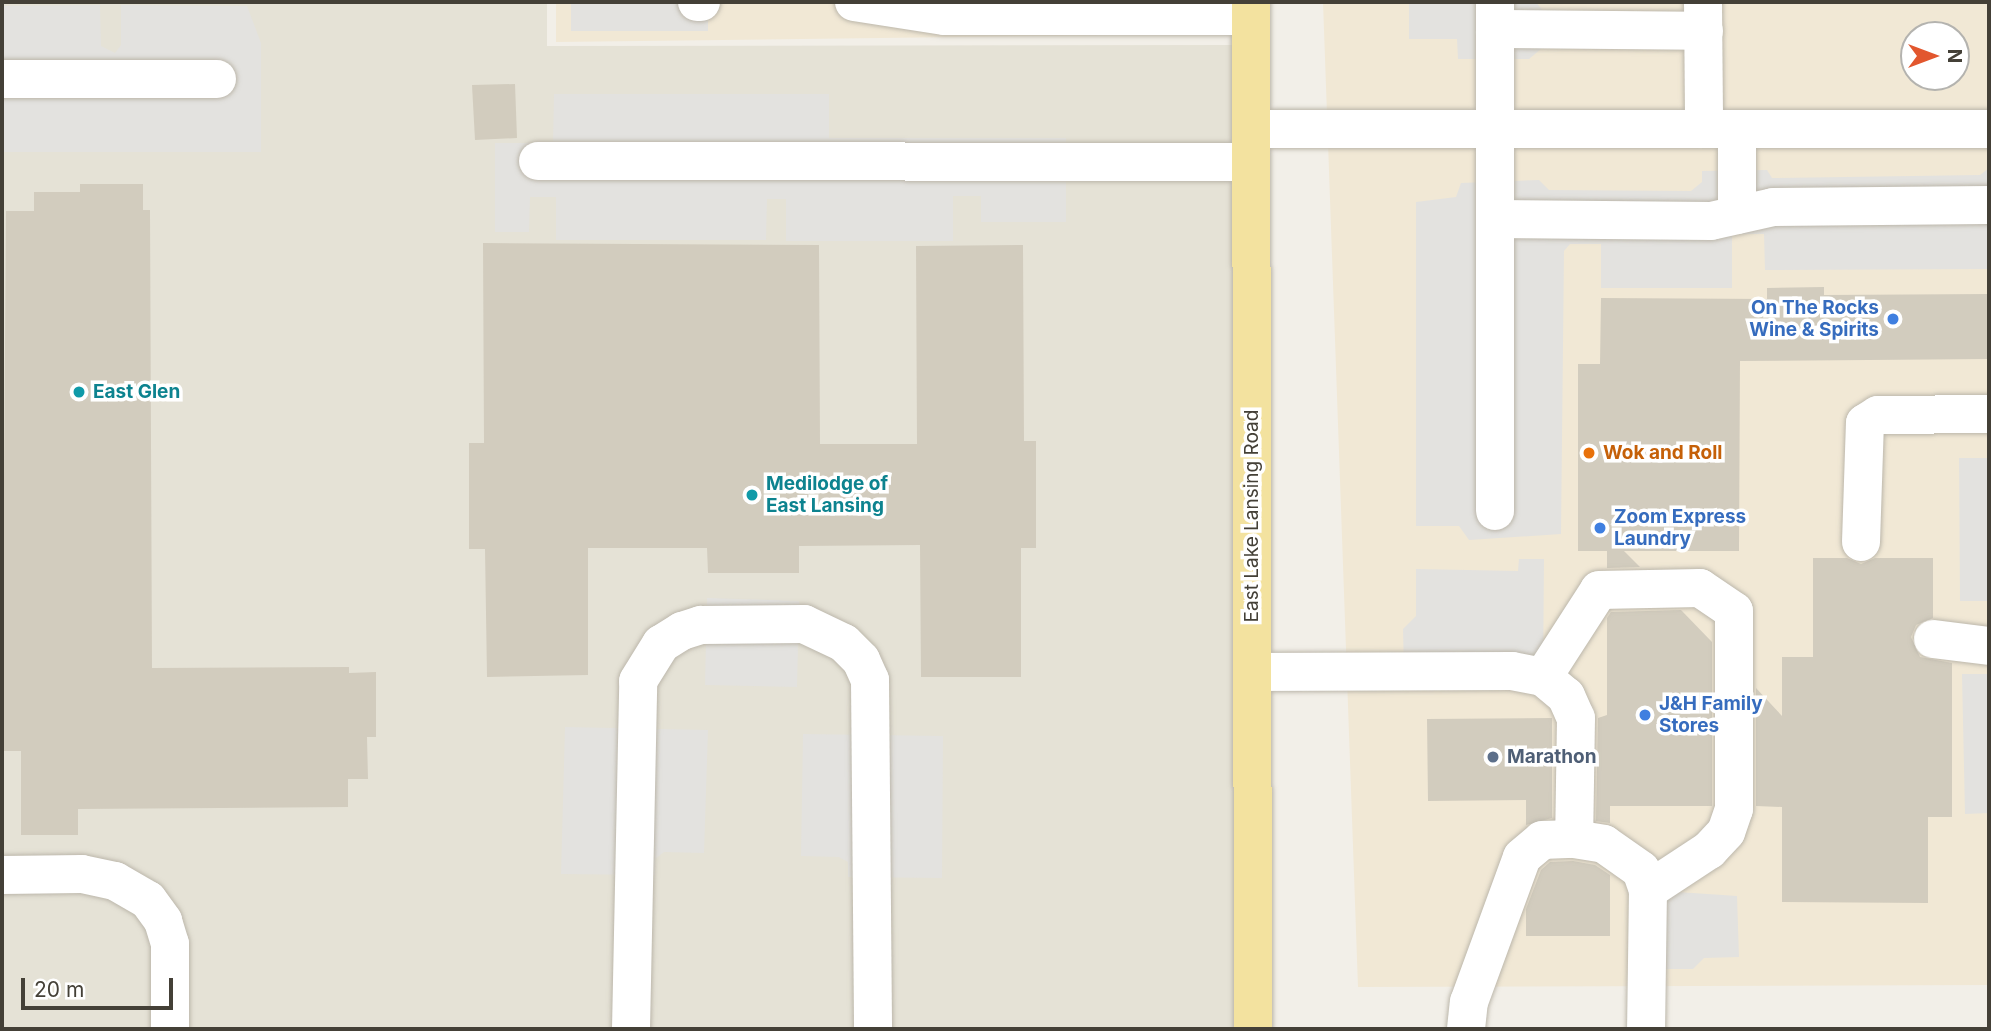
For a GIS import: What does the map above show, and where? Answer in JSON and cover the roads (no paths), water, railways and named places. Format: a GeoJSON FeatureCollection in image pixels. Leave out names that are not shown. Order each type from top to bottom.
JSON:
{"type":"FeatureCollection","features":[{"type":"Feature","properties":{"kind":"main road","name":"East Lake Lansing Road"},"geometry":{"type":"LineString","coordinates":[[1251,9],[1253,1029]]}},
{"type":"Feature","properties":{"kind":"lane"},"geometry":{"type":"LineString","coordinates":[[854,2],[944,16],[1013,7],[1251,9]]}},
{"type":"Feature","properties":{"kind":"lane"},"geometry":{"type":"LineString","coordinates":[[1495,511],[1495,15],[1703,16],[1737,215]]}},
{"type":"Feature","properties":{"kind":"lane"},"geometry":{"type":"LineString","coordinates":[[2,79],[217,79]]}},
{"type":"Feature","properties":{"kind":"lane"},"geometry":{"type":"LineString","coordinates":[[537,161],[1251,146],[1494,130],[1989,129]]}},
{"type":"Feature","properties":{"kind":"lane"},"geometry":{"type":"LineString","coordinates":[[1496,219],[1711,221],[1773,207],[1989,205]]}},
{"type":"Feature","properties":{"kind":"lane"},"geometry":{"type":"LineString","coordinates":[[1861,542],[1865,423],[1878,415],[1989,414]]}},
{"type":"Feature","properties":{"kind":"lane"},"geometry":{"type":"LineString","coordinates":[[1542,677],[1599,590],[1700,587],[1734,611],[1734,809],[1726,832],[1709,850],[1648,890]]}},
{"type":"Feature","properties":{"kind":"lane"},"geometry":{"type":"LineString","coordinates":[[631,1029],[638,681],[661,644],[682,631],[701,625],[804,624],[844,642],[861,660],[870,680],[873,1029]]}},
{"type":"Feature","properties":{"kind":"lane"},"geometry":{"type":"LineString","coordinates":[[1933,639],[1989,646]]}},
{"type":"Feature","properties":{"kind":"lane"},"geometry":{"type":"LineString","coordinates":[[1252,673],[1512,671],[1542,677],[1566,696],[1576,718],[1574,839]]}},
{"type":"Feature","properties":{"kind":"lane"},"geometry":{"type":"LineString","coordinates":[[1466,1029],[1469,1002],[1522,857],[1542,841],[1574,839],[1604,844],[1641,870],[1648,890],[1646,1029]]}},
{"type":"Feature","properties":{"kind":"lane"},"geometry":{"type":"LineString","coordinates":[[2,875],[82,874],[116,881],[148,900],[163,921],[170,944],[170,1029]]}},
{"type":"Feature","properties":{"kind":"place","name":"On The Rocks Wine & Spirits"},"geometry":{"type":"Point","coordinates":[1893,319]}},
{"type":"Feature","properties":{"kind":"place","name":"East Glen"},"geometry":{"type":"Point","coordinates":[79,392]}},
{"type":"Feature","properties":{"kind":"place","name":"Wok and Roll"},"geometry":{"type":"Point","coordinates":[1589,453]}},
{"type":"Feature","properties":{"kind":"place","name":"Medilodge of East Lansing"},"geometry":{"type":"Point","coordinates":[752,495]}},
{"type":"Feature","properties":{"kind":"place","name":"Zoom Express Laundry"},"geometry":{"type":"Point","coordinates":[1600,528]}},
{"type":"Feature","properties":{"kind":"place","name":"J&H Family Stores"},"geometry":{"type":"Point","coordinates":[1645,715]}},
{"type":"Feature","properties":{"kind":"place","name":"Marathon"},"geometry":{"type":"Point","coordinates":[1493,757]}}]}
